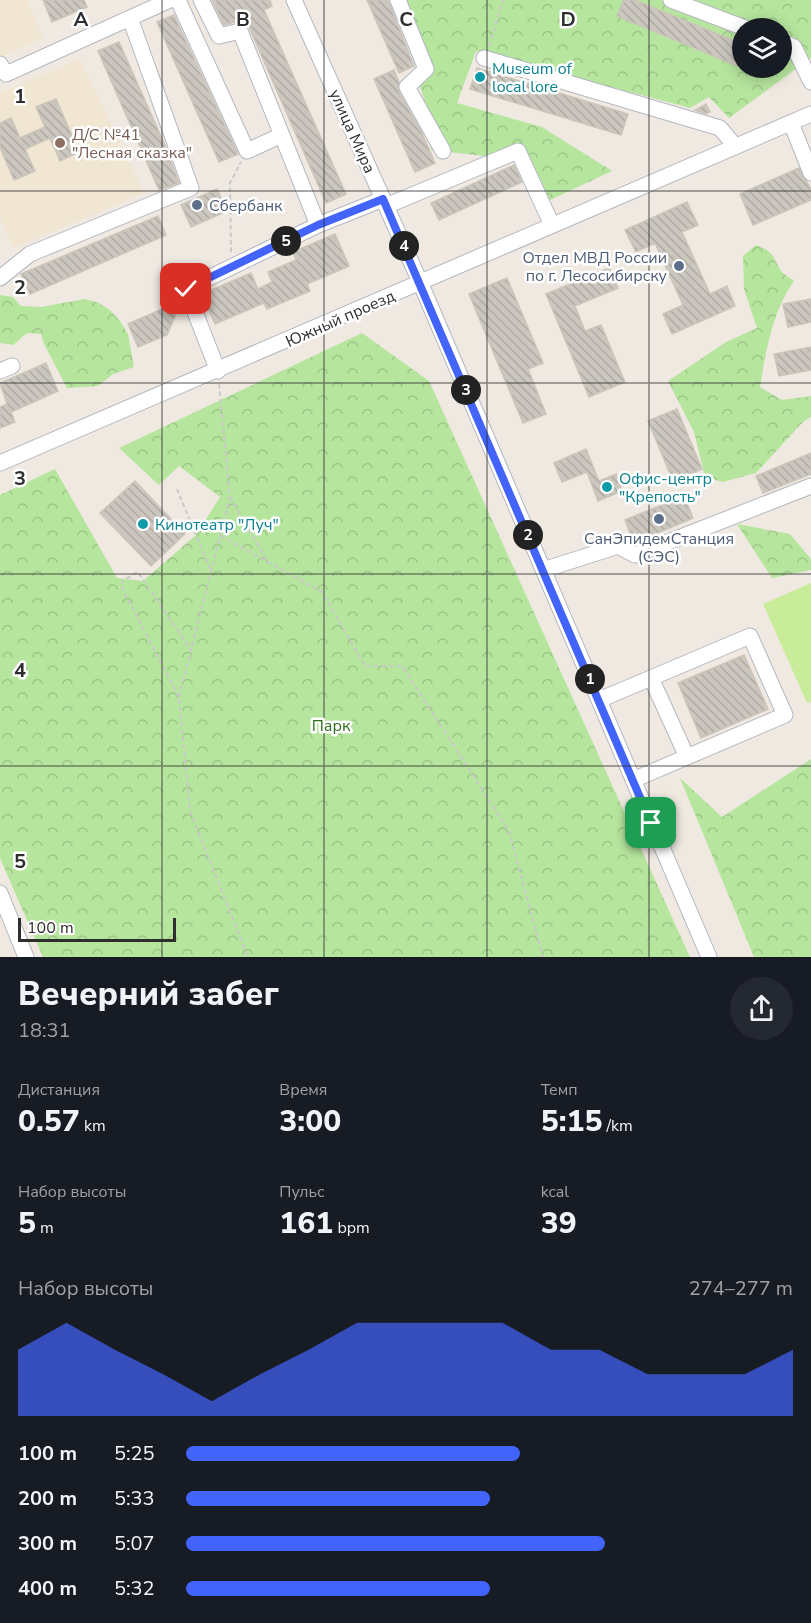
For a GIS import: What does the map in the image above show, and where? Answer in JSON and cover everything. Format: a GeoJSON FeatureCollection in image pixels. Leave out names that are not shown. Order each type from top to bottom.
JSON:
{"type":"FeatureCollection","features":[{"type":"Feature","properties":{"kind":"street"},"geometry":{"type":"LineString","coordinates":[[0,64],[6,74],[170,0]]}},
{"type":"Feature","properties":{"kind":"street"},"geometry":{"type":"LineString","coordinates":[[178,0],[247,152],[282,135]]}},
{"type":"Feature","properties":{"kind":"street"},"geometry":{"type":"LineString","coordinates":[[201,0],[219,36],[240,31],[318,225]]}},
{"type":"Feature","properties":{"kind":"street","name":"улица Мира"},"geometry":{"type":"LineString","coordinates":[[294,0],[420,282],[709,957]]}},
{"type":"Feature","properties":{"kind":"street"},"geometry":{"type":"LineString","coordinates":[[398,0],[426,69],[407,87],[443,151]]}},
{"type":"Feature","properties":{"kind":"street"},"geometry":{"type":"LineString","coordinates":[[671,0],[732,23]]}},
{"type":"Feature","properties":{"kind":"street"},"geometry":{"type":"LineString","coordinates":[[0,278],[30,254],[191,188],[130,18]]}},
{"type":"Feature","properties":{"kind":"street"},"geometry":{"type":"LineString","coordinates":[[792,46],[811,82]]}},
{"type":"Feature","properties":{"kind":"street"},"geometry":{"type":"LineString","coordinates":[[484,58],[720,128],[735,146]]}},
{"type":"Feature","properties":{"kind":"street","name":"Южный проезд"},"geometry":{"type":"LineString","coordinates":[[0,463],[218,372],[420,282],[811,114]]}},
{"type":"Feature","properties":{"kind":"street"},"geometry":{"type":"LineString","coordinates":[[791,123],[811,173]]}},
{"type":"Feature","properties":{"kind":"street"},"geometry":{"type":"LineString","coordinates":[[218,372],[186,289],[318,225],[385,203],[518,151],[552,225]]}},
{"type":"Feature","properties":{"kind":"street"},"geometry":{"type":"LineString","coordinates":[[543,570],[618,546],[635,555],[811,486]]}},
{"type":"Feature","properties":{"kind":"street"},"geometry":{"type":"LineString","coordinates":[[599,700],[750,636],[786,715],[633,780]]}},
{"type":"Feature","properties":{"kind":"street"},"geometry":{"type":"LineString","coordinates":[[651,678],[687,757]]}},
{"type":"Feature","properties":{"kind":"street"},"geometry":{"type":"LineString","coordinates":[[0,893],[26,957]]}},
{"type":"Feature","properties":{"kind":"path"},"geometry":{"type":"LineString","coordinates":[[484,58],[503,0]]}},
{"type":"Feature","properties":{"kind":"path"},"geometry":{"type":"LineString","coordinates":[[232,267],[230,183],[247,152]]}},
{"type":"Feature","properties":{"kind":"path"},"geometry":{"type":"LineString","coordinates":[[218,372],[230,497],[179,697],[190,811],[248,957]]}},
{"type":"Feature","properties":{"kind":"path"},"geometry":{"type":"LineString","coordinates":[[177,489],[211,571]]}},
{"type":"Feature","properties":{"kind":"path"},"geometry":{"type":"LineString","coordinates":[[230,497],[269,563]]}},
{"type":"Feature","properties":{"kind":"path"},"geometry":{"type":"LineString","coordinates":[[220,536],[322,592],[365,666],[402,666],[509,831],[543,957]]}},
{"type":"Feature","properties":{"kind":"path"},"geometry":{"type":"LineString","coordinates":[[179,697],[122,588],[122,581],[138,572],[191,650]]}},
{"type":"Feature","properties":{"kind":"shaded area"},"geometry":{"type":"Polygon","coordinates":[[[0,0],[27,0],[43,38],[0,58],[0,0]]]}},
{"type":"Feature","properties":{"kind":"shaded area","name":"Д/С №41 \"Лесная сказка\""},"geometry":{"type":"Polygon","coordinates":[[[80,59],[144,193],[13,248],[0,218],[0,93],[80,59]]]}},
{"type":"Feature","properties":{"kind":"green space"},"geometry":{"type":"Polygon","coordinates":[[[406,0],[811,0],[811,58],[792,72],[792,18],[732,18],[732,78],[784,78],[729,118],[709,97],[690,108],[476,51],[457,103],[542,127],[612,171],[546,202],[523,144],[493,157],[431,150],[420,86],[432,66],[406,0]]]}},
{"type":"Feature","properties":{"kind":"green space"},"geometry":{"type":"Polygon","coordinates":[[[756,245],[771,253],[782,272],[794,281],[775,319],[760,387],[782,400],[811,396],[811,417],[803,422],[756,473],[723,482],[705,477],[694,432],[668,381],[726,342],[757,328],[744,289],[743,256],[756,245]]]}},
{"type":"Feature","properties":{"kind":"green space"},"geometry":{"type":"Polygon","coordinates":[[[0,295],[13,297],[21,306],[41,307],[85,299],[99,303],[110,310],[128,334],[134,367],[113,374],[98,386],[67,388],[41,334],[27,333],[13,345],[0,343],[0,295]]]}},
{"type":"Feature","properties":{"kind":"green space","name":"Парк"},"geometry":{"type":"Polygon","coordinates":[[[362,333],[429,381],[690,957],[43,957],[0,858],[0,495],[55,469],[117,578],[143,581],[196,535],[220,497],[179,466],[159,485],[119,448],[362,333]]]}},
{"type":"Feature","properties":{"kind":"green space"},"geometry":{"type":"Polygon","coordinates":[[[737,524],[790,534],[811,559],[811,570],[772,578],[737,524]]]}},
{"type":"Feature","properties":{"kind":"green space"},"geometry":{"type":"Polygon","coordinates":[[[811,583],[811,702],[807,703],[763,604],[811,583]]]}},
{"type":"Feature","properties":{"kind":"green space"},"geometry":{"type":"Polygon","coordinates":[[[811,759],[811,957],[754,957],[680,778],[722,817],[811,759]]]}},
{"type":"Feature","properties":{"kind":"building"},"geometry":{"type":"Polygon","coordinates":[[[43,0],[84,0],[87,7],[52,22],[43,0]]]}},
{"type":"Feature","properties":{"kind":"building"},"geometry":{"type":"Polygon","coordinates":[[[212,0],[270,0],[272,6],[264,10],[346,194],[326,203],[249,27],[244,19],[224,25],[212,0]]]}},
{"type":"Feature","properties":{"kind":"building"},"geometry":{"type":"Polygon","coordinates":[[[367,0],[388,0],[414,66],[399,73],[367,0]]]}},
{"type":"Feature","properties":{"kind":"building"},"geometry":{"type":"Polygon","coordinates":[[[624,0],[635,0],[732,40],[732,64],[617,16],[624,0]]]}},
{"type":"Feature","properties":{"kind":"building"},"geometry":{"type":"Polygon","coordinates":[[[174,15],[238,154],[219,162],[157,22],[174,15]]]}},
{"type":"Feature","properties":{"kind":"building"},"geometry":{"type":"Polygon","coordinates":[[[119,42],[167,150],[179,183],[159,190],[98,51],[119,42]]]}},
{"type":"Feature","properties":{"kind":"building"},"geometry":{"type":"Polygon","coordinates":[[[477,68],[628,114],[621,135],[470,89],[477,68]]]}},
{"type":"Feature","properties":{"kind":"building"},"geometry":{"type":"Polygon","coordinates":[[[394,70],[399,82],[399,92],[422,133],[435,163],[415,172],[374,79],[394,70]]]}},
{"type":"Feature","properties":{"kind":"building"},"geometry":{"type":"Polygon","coordinates":[[[56,99],[79,152],[60,161],[50,138],[25,149],[35,171],[14,180],[0,147],[0,123],[11,118],[20,138],[45,127],[36,107],[56,99]]]}},
{"type":"Feature","properties":{"kind":"building"},"geometry":{"type":"Polygon","coordinates":[[[706,104],[710,112],[706,114],[695,110],[706,104]]]}},
{"type":"Feature","properties":{"kind":"building"},"geometry":{"type":"Polygon","coordinates":[[[514,165],[522,182],[439,220],[431,203],[514,165]]]}},
{"type":"Feature","properties":{"kind":"building"},"geometry":{"type":"Polygon","coordinates":[[[799,168],[811,189],[811,200],[753,225],[740,194],[799,168]]]}},
{"type":"Feature","properties":{"kind":"building"},"geometry":{"type":"Polygon","coordinates":[[[217,189],[227,211],[191,227],[181,205],[217,189]]]}},
{"type":"Feature","properties":{"kind":"building"},"geometry":{"type":"Polygon","coordinates":[[[687,202],[698,225],[682,232],[710,294],[727,286],[735,306],[672,334],[663,314],[683,305],[655,243],[636,252],[625,230],[687,202]]]}},
{"type":"Feature","properties":{"kind":"building"},"geometry":{"type":"Polygon","coordinates":[[[158,216],[166,235],[30,294],[21,274],[158,216]]]}},
{"type":"Feature","properties":{"kind":"building"},"geometry":{"type":"Polygon","coordinates":[[[335,234],[349,266],[307,284],[310,291],[267,309],[264,303],[215,324],[202,294],[251,273],[258,289],[272,282],[268,272],[296,260],[293,252],[335,234]]]}},
{"type":"Feature","properties":{"kind":"building"},"geometry":{"type":"Polygon","coordinates":[[[609,268],[618,288],[575,306],[585,331],[601,325],[625,382],[589,397],[546,294],[609,268]]]}},
{"type":"Feature","properties":{"kind":"building"},"geometry":{"type":"Polygon","coordinates":[[[507,278],[543,363],[528,369],[546,414],[523,423],[469,294],[507,278]]]}},
{"type":"Feature","properties":{"kind":"building"},"geometry":{"type":"Polygon","coordinates":[[[811,299],[811,322],[788,327],[783,304],[811,299]]]}},
{"type":"Feature","properties":{"kind":"building"},"geometry":{"type":"Polygon","coordinates":[[[162,309],[177,312],[167,335],[138,347],[128,324],[162,309]]]}},
{"type":"Feature","properties":{"kind":"building"},"geometry":{"type":"Polygon","coordinates":[[[811,347],[811,370],[779,376],[774,354],[811,347]]]}},
{"type":"Feature","properties":{"kind":"building"},"geometry":{"type":"Polygon","coordinates":[[[46,363],[58,391],[11,412],[15,422],[0,428],[0,407],[7,404],[0,383],[46,363]]]}},
{"type":"Feature","properties":{"kind":"building"},"geometry":{"type":"Polygon","coordinates":[[[677,409],[702,469],[673,481],[648,421],[677,409]]]}},
{"type":"Feature","properties":{"kind":"building"},"geometry":{"type":"Polygon","coordinates":[[[586,449],[599,481],[616,474],[622,491],[598,501],[587,472],[562,482],[554,463],[586,449]]]}},
{"type":"Feature","properties":{"kind":"building"},"geometry":{"type":"Polygon","coordinates":[[[811,453],[811,474],[763,493],[756,476],[811,453]]]}},
{"type":"Feature","properties":{"kind":"building","name":"Кинотеатр \"Луч\""},"geometry":{"type":"Polygon","coordinates":[[[135,481],[185,534],[151,566],[100,513],[135,481]]]}},
{"type":"Feature","properties":{"kind":"building","name":"СанЭпидемСтанция (СЭС)"},"geometry":{"type":"Polygon","coordinates":[[[684,496],[693,518],[634,543],[625,520],[684,496]]]}},
{"type":"Feature","properties":{"kind":"building"},"geometry":{"type":"Polygon","coordinates":[[[744,655],[768,709],[701,738],[678,683],[744,655]]]}},
{"type":"Feature","properties":{"kind":"place","name":"Museum of local lore"},"geometry":{"type":"Point","coordinates":[480,77]}},
{"type":"Feature","properties":{"kind":"place","name":"Д/С №41 \"Лесная сказка\""},"geometry":{"type":"Point","coordinates":[60,143]}},
{"type":"Feature","properties":{"kind":"place","name":"Сбербанк"},"geometry":{"type":"Point","coordinates":[197,205]}},
{"type":"Feature","properties":{"kind":"place","name":"Отдел МВД России по г. Лесосибирску"},"geometry":{"type":"Point","coordinates":[679,266]}},
{"type":"Feature","properties":{"kind":"place","name":"Офис-центр \"Крепость\""},"geometry":{"type":"Point","coordinates":[607,487]}},
{"type":"Feature","properties":{"kind":"place","name":"СанЭпидемСтанция (СЭС)"},"geometry":{"type":"Point","coordinates":[659,519]}},
{"type":"Feature","properties":{"kind":"place","name":"Кинотеатр \"Луч\""},"geometry":{"type":"Point","coordinates":[143,524]}},
{"type":"Feature","properties":{"kind":"route"},"geometry":{"type":"LineString","coordinates":[[186,289],[318,225],[383,199],[651,823]]}}]}
